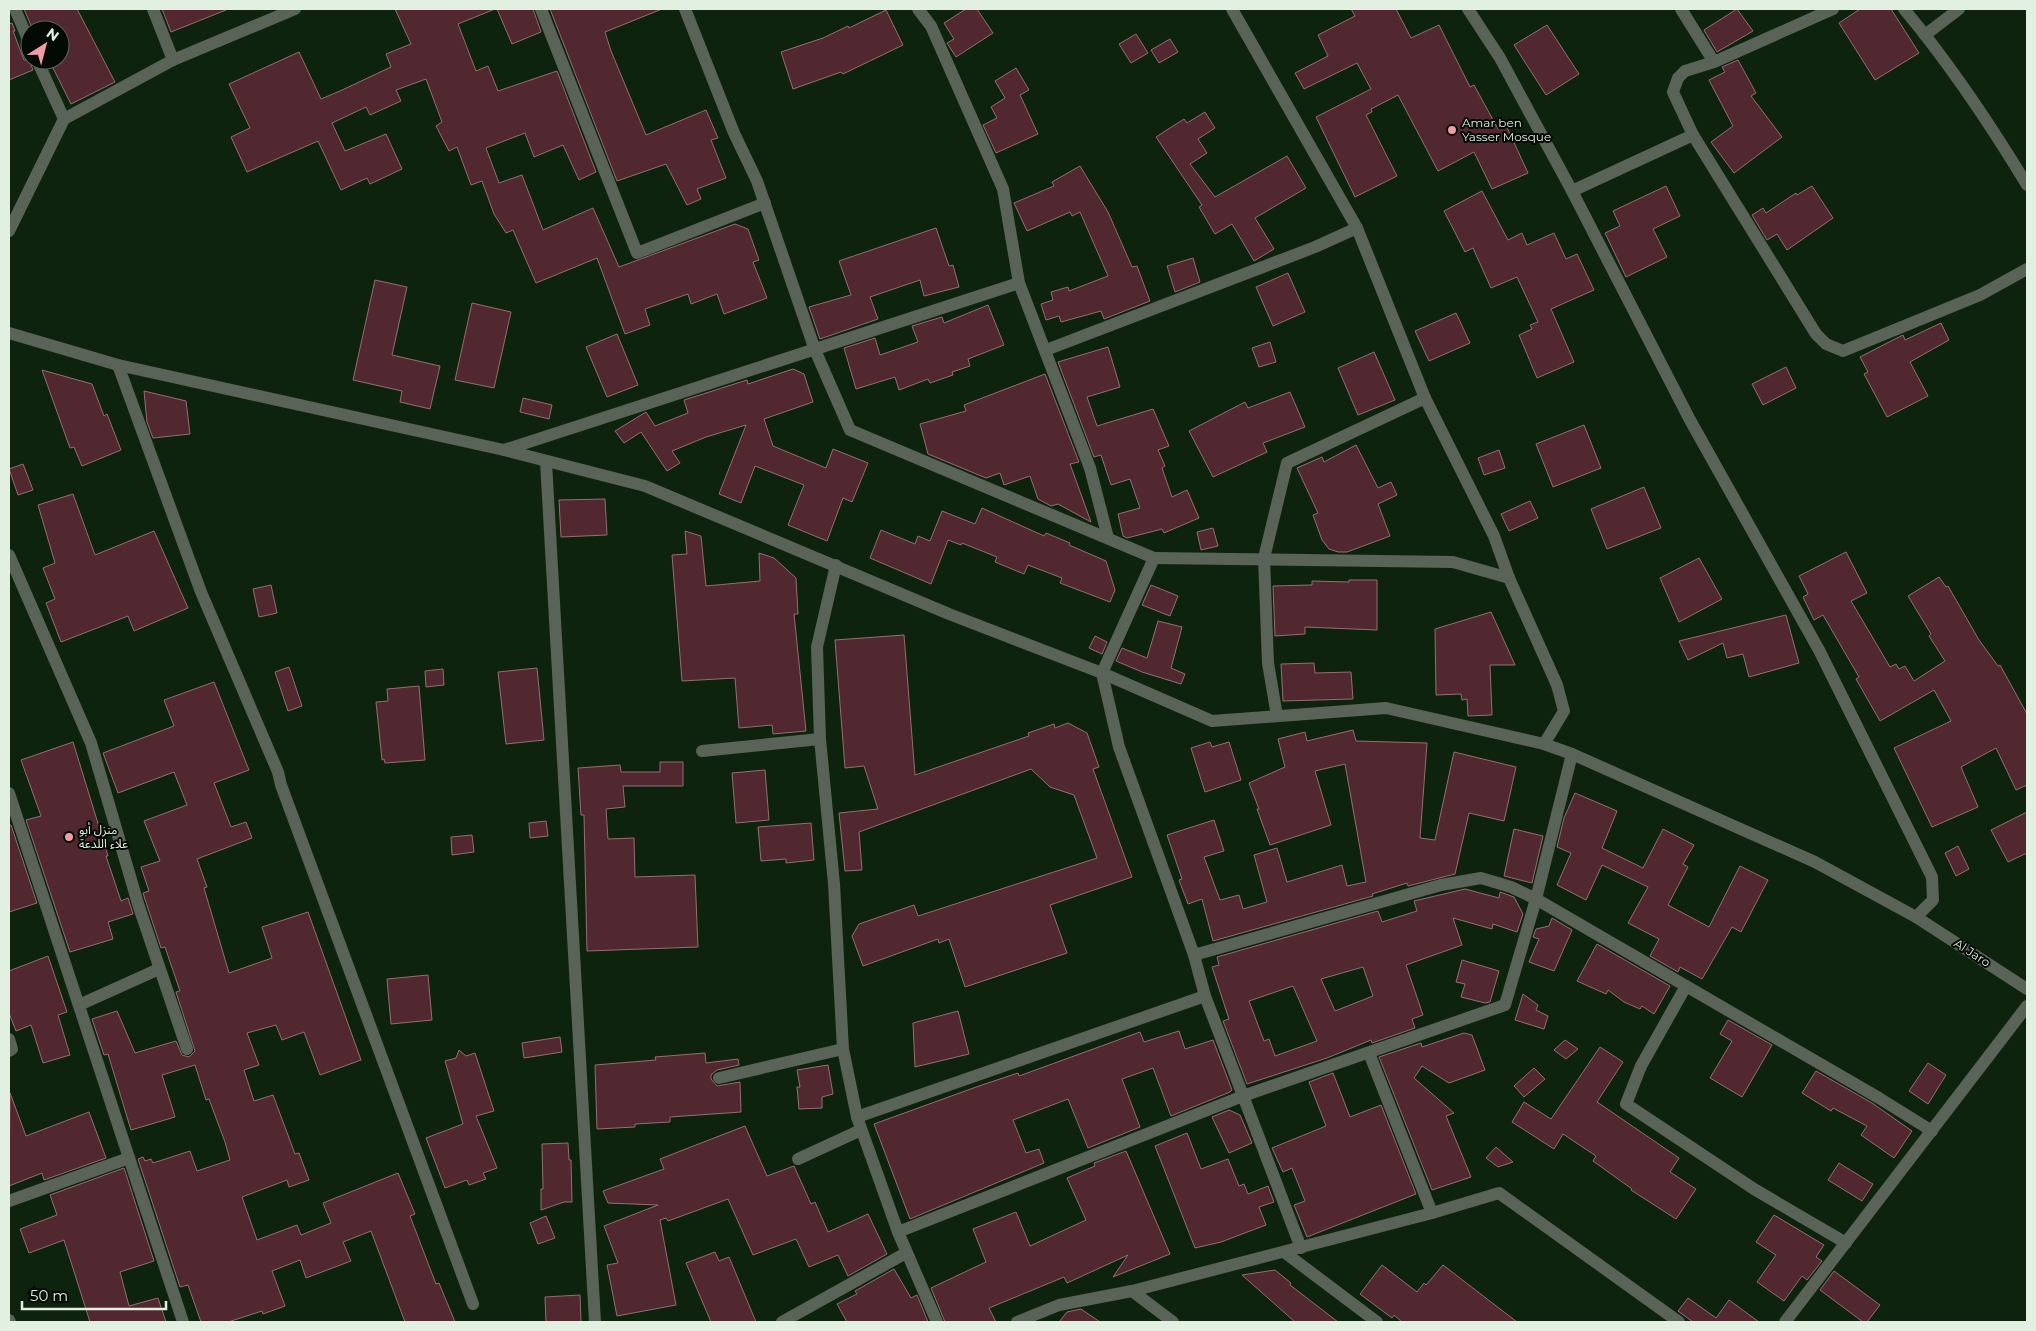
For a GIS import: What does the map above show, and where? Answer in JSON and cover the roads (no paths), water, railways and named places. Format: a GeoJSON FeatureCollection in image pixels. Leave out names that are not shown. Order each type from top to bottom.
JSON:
{"type":"FeatureCollection","features":[{"type":"Feature","properties":{"kind":"street"},"geometry":{"type":"LineString","coordinates":[[14,9],[20,22]]}},
{"type":"Feature","properties":{"kind":"street"},"geometry":{"type":"LineString","coordinates":[[153,9],[173,60]]}},
{"type":"Feature","properties":{"kind":"street"},"geometry":{"type":"LineString","coordinates":[[9,231],[64,119],[173,60],[295,9]]}},
{"type":"Feature","properties":{"kind":"street"},"geometry":{"type":"LineString","coordinates":[[541,9],[637,253],[765,203]]}},
{"type":"Feature","properties":{"kind":"street"},"geometry":{"type":"LineString","coordinates":[[685,9],[734,133],[765,203],[815,350],[850,430],[1154,558],[1453,562],[1509,578]]}},
{"type":"Feature","properties":{"kind":"street"},"geometry":{"type":"LineString","coordinates":[[918,9],[931,26],[981,135],[1003,189],[1019,283],[1090,468],[1108,538]]}},
{"type":"Feature","properties":{"kind":"street"},"geometry":{"type":"LineString","coordinates":[[1232,9],[1357,228],[1425,398],[1494,536],[1509,578],[1558,685],[1564,711],[1544,744]]}},
{"type":"Feature","properties":{"kind":"street"},"geometry":{"type":"LineString","coordinates":[[1468,9],[1500,58],[1572,191],[1690,420],[1819,650],[1932,876],[1933,900],[1916,917]]}},
{"type":"Feature","properties":{"kind":"street"},"geometry":{"type":"LineString","coordinates":[[1681,9],[1714,62]]}},
{"type":"Feature","properties":{"kind":"street"},"geometry":{"type":"LineString","coordinates":[[1832,9],[1714,62],[1685,71],[1678,78],[1674,92],[1693,135],[1816,334],[1826,344],[1843,351],[1980,295],[2027,269]]}},
{"type":"Feature","properties":{"kind":"street"},"geometry":{"type":"LineString","coordinates":[[1904,9],[1925,34],[1998,137],[2027,185]]}},
{"type":"Feature","properties":{"kind":"street"},"geometry":{"type":"LineString","coordinates":[[1925,34],[1959,9]]}},
{"type":"Feature","properties":{"kind":"street"},"geometry":{"type":"LineString","coordinates":[[42,70],[64,119]]}},
{"type":"Feature","properties":{"kind":"street"},"geometry":{"type":"LineString","coordinates":[[1572,191],[1693,135]]}},
{"type":"Feature","properties":{"kind":"street"},"geometry":{"type":"LineString","coordinates":[[1046,350],[1315,248],[1357,228]]}},
{"type":"Feature","properties":{"kind":"street"},"geometry":{"type":"LineString","coordinates":[[504,450],[1019,283]]}},
{"type":"Feature","properties":{"kind":"street","name":"Al Jaro"},"geometry":{"type":"LineString","coordinates":[[9,333],[118,365],[504,450],[645,486],[949,614],[1102,673],[1212,721],[1386,708],[1544,744],[1572,754],[1815,862],[1916,917],[2027,989]]}},
{"type":"Feature","properties":{"kind":"street"},"geometry":{"type":"LineString","coordinates":[[118,365],[201,592],[278,772],[473,1304]]}},
{"type":"Feature","properties":{"kind":"street"},"geometry":{"type":"LineString","coordinates":[[1277,716],[1268,663],[1264,558],[1287,463],[1425,398]]}},
{"type":"Feature","properties":{"kind":"street"},"geometry":{"type":"LineString","coordinates":[[546,462],[595,1322]]}},
{"type":"Feature","properties":{"kind":"street"},"geometry":{"type":"LineString","coordinates":[[9,554],[91,743],[159,969],[187,1048]]}},
{"type":"Feature","properties":{"kind":"street"},"geometry":{"type":"LineString","coordinates":[[1154,558],[1102,673],[1120,747],[1194,955],[1205,996],[1301,1248]]}},
{"type":"Feature","properties":{"kind":"street"},"geometry":{"type":"LineString","coordinates":[[836,565],[817,647],[820,739],[834,884],[843,1049],[861,1130],[906,1253],[937,1322]]}},
{"type":"Feature","properties":{"kind":"street"},"geometry":{"type":"LineString","coordinates":[[702,751],[820,739]]}},
{"type":"Feature","properties":{"kind":"street"},"geometry":{"type":"LineString","coordinates":[[898,1232],[1243,1096],[1505,1005],[1536,899],[1572,754]]}},
{"type":"Feature","properties":{"kind":"street"},"geometry":{"type":"LineString","coordinates":[[10,800],[183,1322]]}},
{"type":"Feature","properties":{"kind":"street"},"geometry":{"type":"LineString","coordinates":[[1194,955],[1449,884],[1481,878],[1511,887],[1536,899],[1879,1098],[1932,1131]]}},
{"type":"Feature","properties":{"kind":"street"},"geometry":{"type":"LineString","coordinates":[[79,1005],[159,969]]}},
{"type":"Feature","properties":{"kind":"street"},"geometry":{"type":"LineString","coordinates":[[1686,986],[1641,1066],[1626,1104],[1754,1188],[1846,1243]]}},
{"type":"Feature","properties":{"kind":"street"},"geometry":{"type":"LineString","coordinates":[[857,1117],[1205,996]]}},
{"type":"Feature","properties":{"kind":"street"},"geometry":{"type":"LineString","coordinates":[[1785,1322],[2027,1006]]}},
{"type":"Feature","properties":{"kind":"street"},"geometry":{"type":"LineString","coordinates":[[9,1039],[12,1050],[9,1051]]}},
{"type":"Feature","properties":{"kind":"street"},"geometry":{"type":"LineString","coordinates":[[719,1078],[843,1049]]}},
{"type":"Feature","properties":{"kind":"street"},"geometry":{"type":"LineString","coordinates":[[1368,1053],[1432,1213]]}},
{"type":"Feature","properties":{"kind":"street"},"geometry":{"type":"LineString","coordinates":[[798,1159],[861,1130]]}},
{"type":"Feature","properties":{"kind":"street"},"geometry":{"type":"LineString","coordinates":[[9,1202],[129,1158]]}},
{"type":"Feature","properties":{"kind":"street"},"geometry":{"type":"LineString","coordinates":[[1016,1322],[1059,1305],[1132,1292],[1432,1213],[1499,1193],[1680,1322]]}},
{"type":"Feature","properties":{"kind":"street"},"geometry":{"type":"LineString","coordinates":[[1284,1252],[1378,1322]]}},
{"type":"Feature","properties":{"kind":"street"},"geometry":{"type":"LineString","coordinates":[[782,1322],[906,1253]]}},
{"type":"Feature","properties":{"kind":"street"},"geometry":{"type":"LineString","coordinates":[[1132,1292],[1173,1322]]}},
{"type":"Feature","properties":{"kind":"place","name":"Amar ben Yasser Mosque"},"geometry":{"type":"Point","coordinates":[1452,130]}},
{"type":"Feature","properties":{"kind":"place","name":"منزل أبو علاء اللدعة"},"geometry":{"type":"Point","coordinates":[69,837]}}]}
